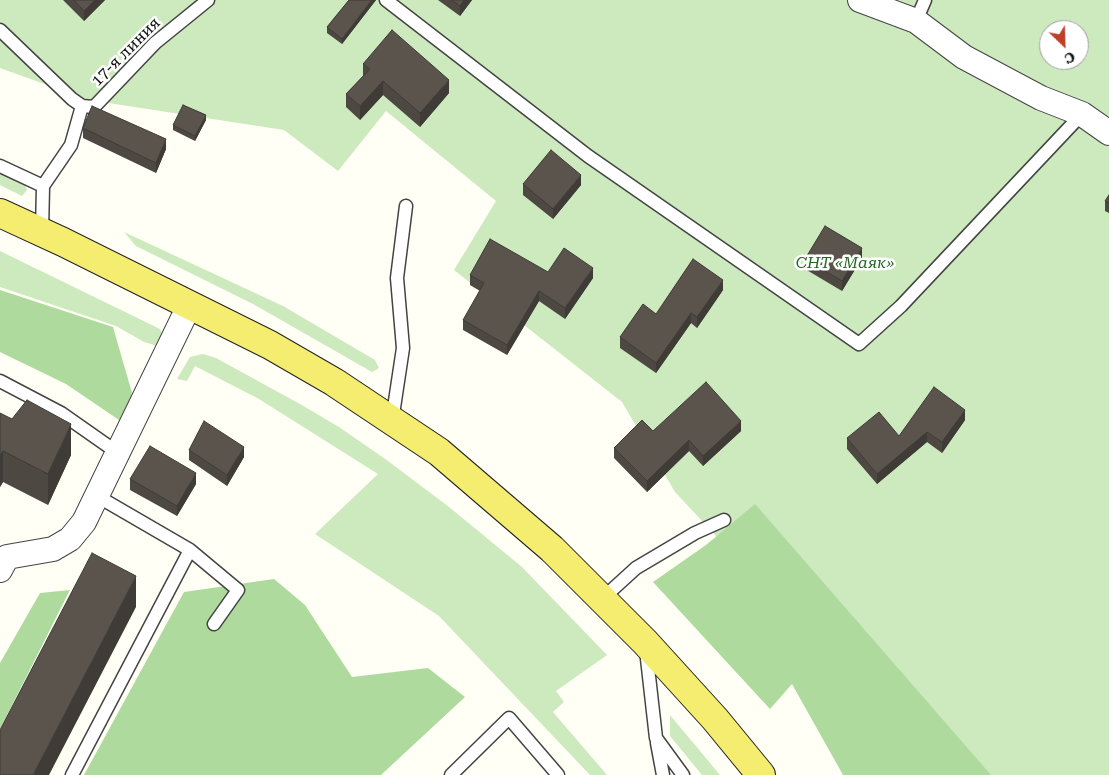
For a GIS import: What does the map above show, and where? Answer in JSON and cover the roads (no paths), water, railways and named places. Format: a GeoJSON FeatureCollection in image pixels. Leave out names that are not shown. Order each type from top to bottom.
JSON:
{"type":"FeatureCollection","features":[{"type":"Feature","properties":{"kind":"main road"},"geometry":{"type":"LineString","coordinates":[[0,213],[190,304],[270,345],[334,382],[439,452],[552,549],[646,642],[715,719],[761,775]]}},
{"type":"Feature","properties":{"kind":"street"},"geometry":{"type":"LineString","coordinates":[[860,0],[921,10],[964,57],[1041,98],[1082,114],[1109,133]]}},
{"type":"Feature","properties":{"kind":"street"},"geometry":{"type":"LineString","coordinates":[[0,570],[7,557],[53,549],[70,539],[84,522],[190,304]]}},
{"type":"Feature","properties":{"kind":"lane","name":"17-я линия"},"geometry":{"type":"LineString","coordinates":[[82,106],[94,107],[154,43],[208,0]]}},
{"type":"Feature","properties":{"kind":"lane"},"geometry":{"type":"LineString","coordinates":[[386,0],[588,156],[859,344],[901,306],[1082,114]]}},
{"type":"Feature","properties":{"kind":"lane"},"geometry":{"type":"LineString","coordinates":[[0,30],[72,99],[82,106],[71,145],[43,186],[52,237]]}},
{"type":"Feature","properties":{"kind":"lane"},"geometry":{"type":"LineString","coordinates":[[0,166],[43,186]]}},
{"type":"Feature","properties":{"kind":"lane"},"geometry":{"type":"LineString","coordinates":[[392,421],[402,348],[397,278],[406,206]]}},
{"type":"Feature","properties":{"kind":"lane"},"geometry":{"type":"LineString","coordinates":[[0,381],[61,413],[118,453]]}},
{"type":"Feature","properties":{"kind":"lane"},"geometry":{"type":"LineString","coordinates":[[97,496],[190,550],[238,590],[214,624]]}},
{"type":"Feature","properties":{"kind":"lane"},"geometry":{"type":"LineString","coordinates":[[602,599],[636,568],[695,533],[724,520]]}},
{"type":"Feature","properties":{"kind":"lane"},"geometry":{"type":"LineString","coordinates":[[72,775],[190,550]]}},
{"type":"Feature","properties":{"kind":"lane"},"geometry":{"type":"LineString","coordinates":[[646,642],[656,738],[663,775]]}},
{"type":"Feature","properties":{"kind":"lane"},"geometry":{"type":"LineString","coordinates":[[451,775],[509,718],[556,774]]}},
{"type":"Feature","properties":{"kind":"lane"},"geometry":{"type":"LineString","coordinates":[[656,738],[683,775]]}},
{"type":"Feature","properties":{"kind":"park label","name":"СНТ «Маяк»"},"geometry":{"type":"Point","coordinates":[845,263]}}]}
